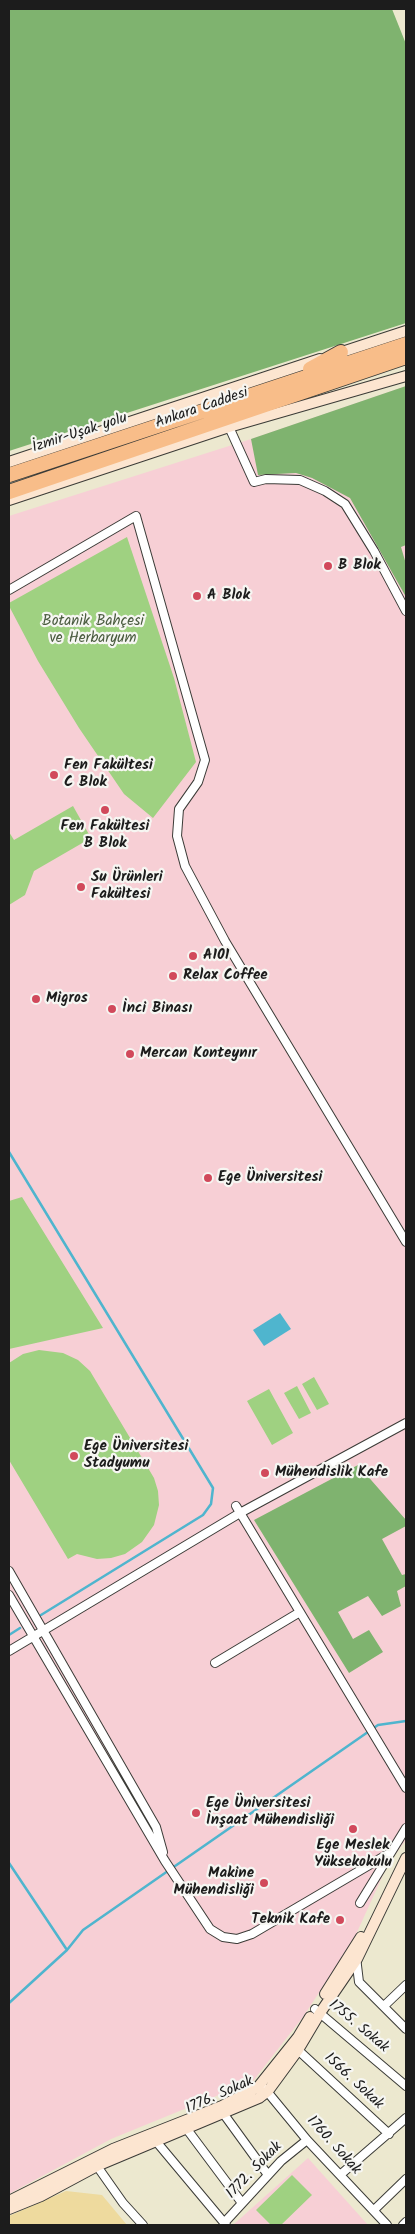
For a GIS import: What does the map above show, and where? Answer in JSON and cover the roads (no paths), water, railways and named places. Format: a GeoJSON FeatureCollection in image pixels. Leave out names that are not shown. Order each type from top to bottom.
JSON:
{"type":"FeatureCollection","features":[{"type":"Feature","properties":{"kind":"highway"},"geometry":{"type":"LineString","coordinates":[[276,387],[406,344]]}},
{"type":"Feature","properties":{"kind":"highway"},"geometry":{"type":"LineString","coordinates":[[276,387],[341,352]]}},
{"type":"Feature","properties":{"kind":"highway","name":"Ankara Caddesi"},"geometry":{"type":"LineString","coordinates":[[9,492],[406,357]]}},
{"type":"Feature","properties":{"kind":"highway"},"geometry":{"type":"LineString","coordinates":[[347,377],[406,364]]}},
{"type":"Feature","properties":{"kind":"highway","name":"İzmir-Uşak yolu"},"geometry":{"type":"LineString","coordinates":[[9,475],[276,387]]}},
{"type":"Feature","properties":{"kind":"street","name":"Ankara Caddesi"},"geometry":{"type":"LineString","coordinates":[[9,462],[406,331]]}},
{"type":"Feature","properties":{"kind":"street","name":"Ankara Caddesi"},"geometry":{"type":"LineString","coordinates":[[9,500],[229,427],[406,376]]}},
{"type":"Feature","properties":{"kind":"street"},"geometry":{"type":"LineString","coordinates":[[229,427],[254,482],[266,479],[300,480],[324,491],[344,504],[374,551],[406,610]]}},
{"type":"Feature","properties":{"kind":"street"},"geometry":{"type":"LineString","coordinates":[[9,590],[136,516],[205,760],[198,782],[179,809],[177,836],[185,866],[228,946],[406,1242]]}},
{"type":"Feature","properties":{"kind":"street"},"geometry":{"type":"LineString","coordinates":[[9,1651],[238,1509],[406,1423]]}},
{"type":"Feature","properties":{"kind":"street"},"geometry":{"type":"LineString","coordinates":[[238,1509],[369,1723],[406,1788]]}},
{"type":"Feature","properties":{"kind":"street"},"geometry":{"type":"LineString","coordinates":[[9,1571],[156,1827],[168,1865]]}},
{"type":"Feature","properties":{"kind":"street"},"geometry":{"type":"LineString","coordinates":[[9,1595],[168,1865],[210,1929],[224,1937],[237,1939],[252,1934],[388,1854]]}},
{"type":"Feature","properties":{"kind":"street"},"geometry":{"type":"LineString","coordinates":[[215,1663],[300,1612]]}},
{"type":"Feature","properties":{"kind":"street"},"geometry":{"type":"LineString","coordinates":[[97,1743],[106,1738]]}},
{"type":"Feature","properties":{"kind":"street"},"geometry":{"type":"LineString","coordinates":[[120,1783],[128,1778]]}},
{"type":"Feature","properties":{"kind":"street"},"geometry":{"type":"LineString","coordinates":[[360,1903],[388,1854],[406,1828]]}},
{"type":"Feature","properties":{"kind":"street","name":"1776. Sokak"},"geometry":{"type":"LineString","coordinates":[[9,2209],[41,2196],[98,2166],[156,2140],[259,2098],[264,2087],[355,1955],[374,1911],[385,1902],[406,1858]]}},
{"type":"Feature","properties":{"kind":"street"},"geometry":{"type":"LineString","coordinates":[[355,1955],[359,1982],[406,2029]]}},
{"type":"Feature","properties":{"kind":"street"},"geometry":{"type":"LineString","coordinates":[[384,2006],[406,1985]]}},
{"type":"Feature","properties":{"kind":"street","name":"1776. Sokak"},"geometry":{"type":"LineString","coordinates":[[9,2201],[112,2149],[222,2106],[258,2087],[264,2087],[298,2050],[318,2011]]}},
{"type":"Feature","properties":{"kind":"street","name":"1755. Sokak"},"geometry":{"type":"LineString","coordinates":[[318,2011],[406,2086]]}},
{"type":"Feature","properties":{"kind":"street","name":"1566. Sokak"},"geometry":{"type":"LineString","coordinates":[[298,2050],[389,2134]]}},
{"type":"Feature","properties":{"kind":"street","name":"1760. Sokak"},"geometry":{"type":"LineString","coordinates":[[264,2087],[307,2140],[387,2225]]}},
{"type":"Feature","properties":{"kind":"street"},"geometry":{"type":"LineString","coordinates":[[223,2113],[268,2175]]}},
{"type":"Feature","properties":{"kind":"street"},"geometry":{"type":"LineString","coordinates":[[340,2175],[406,2118]]}},
{"type":"Feature","properties":{"kind":"street"},"geometry":{"type":"LineString","coordinates":[[186,2128],[242,2203]]}},
{"type":"Feature","properties":{"kind":"street"},"geometry":{"type":"LineString","coordinates":[[156,2140],[225,2224]]}},
{"type":"Feature","properties":{"kind":"street","name":"1772. Sokak"},"geometry":{"type":"LineString","coordinates":[[225,2224],[281,2160],[307,2140]]}},
{"type":"Feature","properties":{"kind":"street"},"geometry":{"type":"LineString","coordinates":[[98,2166],[123,2203],[143,2225]]}},
{"type":"Feature","properties":{"kind":"street"},"geometry":{"type":"LineString","coordinates":[[374,2210],[406,2179]]}},
{"type":"Feature","properties":{"kind":"street"},"geometry":{"type":"LineString","coordinates":[[403,2225],[406,2222]]}},
{"type":"Feature","properties":{"kind":"water"},"geometry":{"type":"Polygon","coordinates":[[[280,1313],[291,1329],[264,1346],[253,1330],[280,1313]]]}},
{"type":"Feature","properties":{"kind":"waterway"},"geometry":{"type":"LineString","coordinates":[[9,1152],[213,1488],[211,1504],[203,1515],[41,1615]]}},
{"type":"Feature","properties":{"kind":"waterway"},"geometry":{"type":"LineString","coordinates":[[9,1635],[20,1628]]}},
{"type":"Feature","properties":{"kind":"waterway"},"geometry":{"type":"LineString","coordinates":[[9,2003],[67,1950],[83,1930],[378,1725],[406,1721]]}},
{"type":"Feature","properties":{"kind":"waterway"},"geometry":{"type":"LineString","coordinates":[[9,1863],[67,1950]]}},
{"type":"Feature","properties":{"kind":"place","name":"B Blok"},"geometry":{"type":"Point","coordinates":[328,566]}},
{"type":"Feature","properties":{"kind":"place","name":"A Blok"},"geometry":{"type":"Point","coordinates":[197,596]}},
{"type":"Feature","properties":{"kind":"place","name":"Fen Fakültesi C Blok"},"geometry":{"type":"Point","coordinates":[54,775]}},
{"type":"Feature","properties":{"kind":"place","name":"Fen Fakültesi B Blok"},"geometry":{"type":"Point","coordinates":[105,810]}},
{"type":"Feature","properties":{"kind":"place","name":"Su Ürünleri Fakültesi"},"geometry":{"type":"Point","coordinates":[81,887]}},
{"type":"Feature","properties":{"kind":"place","name":"A101"},"geometry":{"type":"Point","coordinates":[193,956]}},
{"type":"Feature","properties":{"kind":"place","name":"Relax Coffee"},"geometry":{"type":"Point","coordinates":[173,976]}},
{"type":"Feature","properties":{"kind":"place","name":"Migros"},"geometry":{"type":"Point","coordinates":[36,999]}},
{"type":"Feature","properties":{"kind":"place","name":"İnci Binası"},"geometry":{"type":"Point","coordinates":[112,1009]}},
{"type":"Feature","properties":{"kind":"place","name":"Mercan Konteynır"},"geometry":{"type":"Point","coordinates":[130,1054]}},
{"type":"Feature","properties":{"kind":"place","name":"Ege Üniversitesi"},"geometry":{"type":"Point","coordinates":[208,1178]}},
{"type":"Feature","properties":{"kind":"place","name":"Ege Üniversitesi Stadyumu"},"geometry":{"type":"Point","coordinates":[74,1456]}},
{"type":"Feature","properties":{"kind":"place","name":"Mühendislik Kafe"},"geometry":{"type":"Point","coordinates":[265,1473]}},
{"type":"Feature","properties":{"kind":"place","name":"Ege Üniversitesi İnşaat Mühendisliği"},"geometry":{"type":"Point","coordinates":[196,1813]}},
{"type":"Feature","properties":{"kind":"place","name":"Ege Meslek Yüksekokulu"},"geometry":{"type":"Point","coordinates":[353,1829]}},
{"type":"Feature","properties":{"kind":"place","name":"Makine Mühendisliği"},"geometry":{"type":"Point","coordinates":[264,1883]}},
{"type":"Feature","properties":{"kind":"place","name":"Teknik Kafe"},"geometry":{"type":"Point","coordinates":[340,1920]}},
{"type":"Feature","properties":{"kind":"park label","name":"Botanik Bahçesi ve Herbaryum"},"geometry":{"type":"Point","coordinates":[93,630]}}]}
